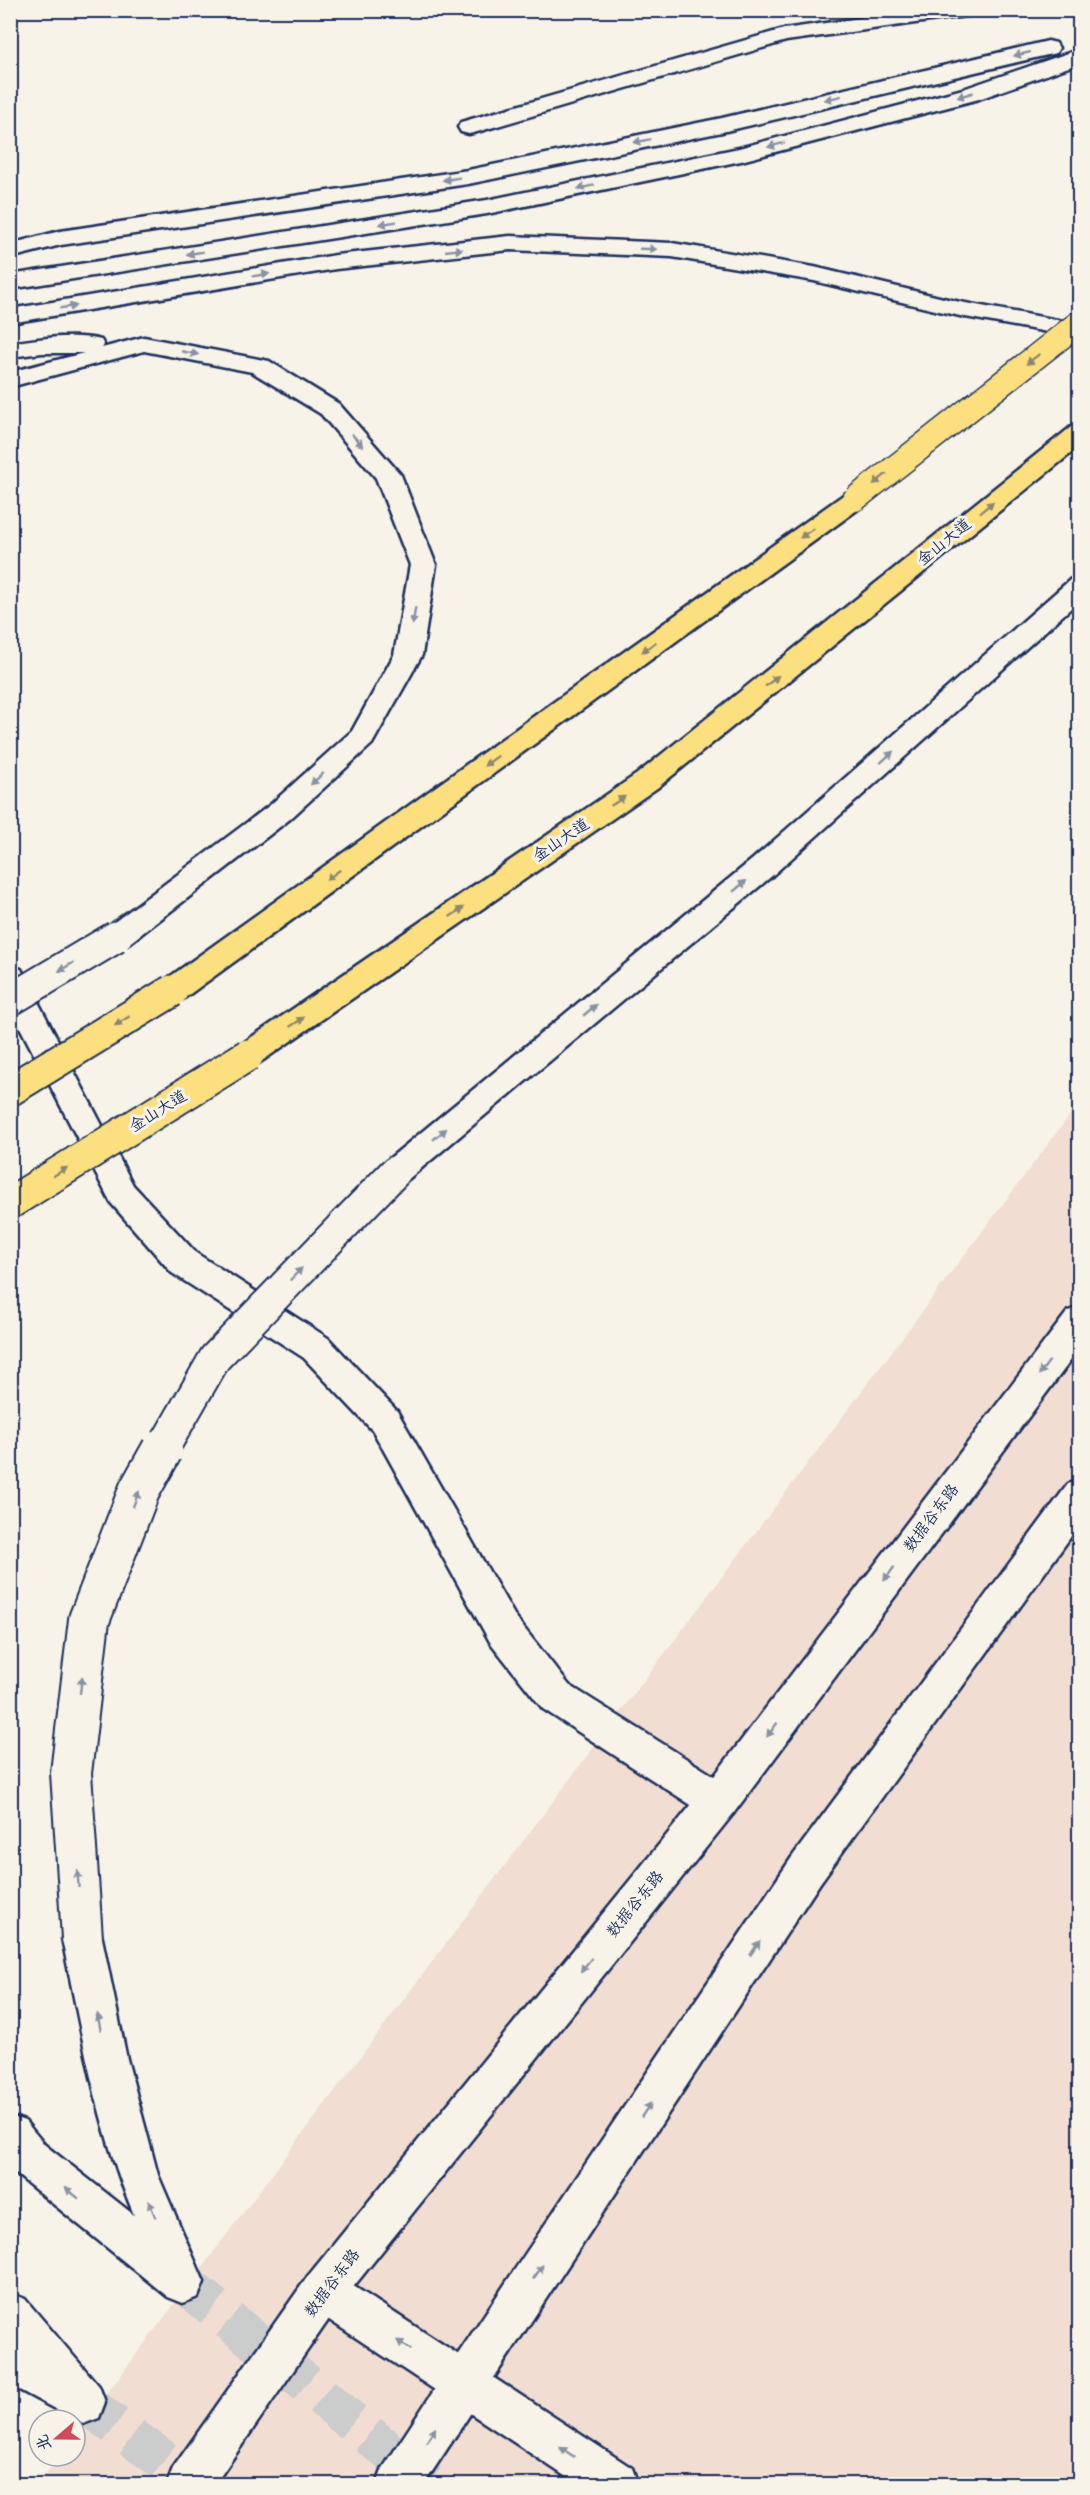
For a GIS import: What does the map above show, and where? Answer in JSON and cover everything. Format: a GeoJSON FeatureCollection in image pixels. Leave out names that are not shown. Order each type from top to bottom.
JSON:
{"type":"FeatureCollection","features":[{"type":"Feature","properties":{"kind":"highway"},"geometry":{"type":"LineString","coordinates":[[10,1090],[172,991],[855,499],[1080,322]]}},
{"type":"Feature","properties":{"kind":"highway","name":"金山大道"},"geometry":{"type":"LineString","coordinates":[[10,1203],[248,1055],[647,781],[1080,433]]}},
{"type":"Feature","properties":{"kind":"main road"},"geometry":{"type":"LineString","coordinates":[[470,128],[784,35],[966,10]]}},
{"type":"Feature","properties":{"kind":"main road"},"geometry":{"type":"LineString","coordinates":[[10,251],[60,238],[480,175],[722,125],[943,71],[1080,41]]}},
{"type":"Feature","properties":{"kind":"main road"},"geometry":{"type":"LineString","coordinates":[[10,282],[487,207],[741,154],[971,94],[1080,55]]}},
{"type":"Feature","properties":{"kind":"main road"},"geometry":{"type":"LineString","coordinates":[[10,316],[336,262],[510,243],[672,250],[814,274],[960,309],[1080,331]]}},
{"type":"Feature","properties":{"kind":"main road"},"geometry":{"type":"LineString","coordinates":[[10,351],[42,346],[144,344],[260,366],[330,409],[388,475],[423,565],[408,655],[362,737],[280,812],[116,937],[10,1000]]}},
{"type":"Feature","properties":{"kind":"main road"},"geometry":{"type":"LineString","coordinates":[[10,380],[144,344]]}},
{"type":"Feature","properties":{"kind":"main road"},"geometry":{"type":"LineString","coordinates":[[20,2148],[183,2282],[138,2176],[107,2060],[82,1938],[71,1773],[89,1620],[139,1491],[215,1358],[395,1172],[764,867],[1080,585]]}},
{"type":"Feature","properties":{"kind":"main road"},"geometry":{"type":"LineString","coordinates":[[10,977],[122,1194],[184,1263],[316,1347],[385,1421],[503,1630],[556,1697],[719,1801]]}},
{"type":"Feature","properties":{"kind":"main road","name":"数据谷东路"},"geometry":{"type":"LineString","coordinates":[[189,2484],[323,2291],[719,1801],[1080,1321]]}},
{"type":"Feature","properties":{"kind":"main road"},"geometry":{"type":"LineString","coordinates":[[399,2484],[463,2384],[806,1870],[1080,1495]]}},
{"type":"Feature","properties":{"kind":"main road"},"geometry":{"type":"LineString","coordinates":[[323,2291],[616,2484]]}},
{"type":"Feature","properties":{"kind":"main road"},"geometry":{"type":"LineString","coordinates":[[10,2314],[83,2402],[10,2360]]}},
{"type":"Feature","properties":{"kind":"shaded area"},"geometry":{"type":"Polygon","coordinates":[[[1079,1103],[1079,2484],[38,2484],[51,2468],[87,2468],[87,2420],[1079,1103]]]}},
{"type":"Feature","properties":{"kind":"tunnel"},"geometry":{"type":"LineString","coordinates":[[183,2282],[428,2484]]}},
{"type":"Feature","properties":{"kind":"tunnel"},"geometry":{"type":"LineString","coordinates":[[83,2402],[196,2484]]}}]}
